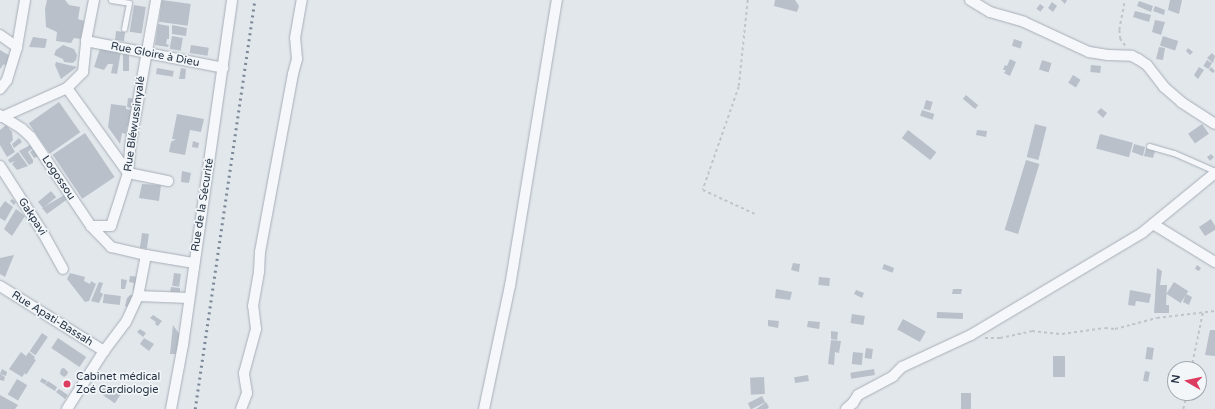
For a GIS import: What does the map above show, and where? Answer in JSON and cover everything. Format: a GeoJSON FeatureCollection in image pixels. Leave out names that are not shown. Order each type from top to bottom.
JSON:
{"type":"FeatureCollection","features":[{"type":"Feature","properties":{"kind":"street"},"geometry":{"type":"LineString","coordinates":[[0,89],[7,80],[17,47],[26,0]]}},
{"type":"Feature","properties":{"kind":"street"},"geometry":{"type":"LineString","coordinates":[[1,116],[67,88],[83,72],[86,41],[94,0]]}},
{"type":"Feature","properties":{"kind":"street","name":"Rue Bléwussinyalé"},"geometry":{"type":"LineString","coordinates":[[91,226],[111,226],[128,173],[131,141],[145,53],[156,0]]}},
{"type":"Feature","properties":{"kind":"street","name":"Rue de la Sécurité"},"geometry":{"type":"LineString","coordinates":[[171,409],[183,345],[224,68],[232,0]]}},
{"type":"Feature","properties":{"kind":"street"},"geometry":{"type":"LineString","coordinates":[[241,409],[247,393],[244,373],[256,329],[253,306],[260,270],[260,252],[297,59],[295,38],[302,0]]}},
{"type":"Feature","properties":{"kind":"street"},"geometry":{"type":"LineString","coordinates":[[484,409],[510,286],[557,0]]}},
{"type":"Feature","properties":{"kind":"street"},"geometry":{"type":"LineString","coordinates":[[970,0],[990,12],[1024,22],[1089,52],[1108,55],[1132,56],[1147,65],[1164,87],[1181,102],[1215,124]]}},
{"type":"Feature","properties":{"kind":"street"},"geometry":{"type":"LineString","coordinates":[[0,35],[17,47]]}},
{"type":"Feature","properties":{"kind":"street","name":"Rue Gloire à Dieu"},"geometry":{"type":"LineString","coordinates":[[86,41],[224,68]]}},
{"type":"Feature","properties":{"kind":"street"},"geometry":{"type":"LineString","coordinates":[[67,88],[128,173],[168,181]]}},
{"type":"Feature","properties":{"kind":"street","name":"Logossou"},"geometry":{"type":"LineString","coordinates":[[1,116],[22,129],[31,137],[91,226],[111,247],[146,255]]}},
{"type":"Feature","properties":{"kind":"street","name":"Gakpavi"},"geometry":{"type":"LineString","coordinates":[[0,166],[43,233],[63,269]]}},
{"type":"Feature","properties":{"kind":"street"},"geometry":{"type":"LineString","coordinates":[[846,409],[853,403],[858,395],[893,376],[902,367],[971,335],[1153,224],[1215,172]]}},
{"type":"Feature","properties":{"kind":"street"},"geometry":{"type":"LineString","coordinates":[[1153,224],[1215,262]]}},
{"type":"Feature","properties":{"kind":"street"},"geometry":{"type":"LineString","coordinates":[[67,409],[104,351],[126,322],[138,296],[146,255],[194,263]]}},
{"type":"Feature","properties":{"kind":"street","name":"Rue Apati-Bassah"},"geometry":{"type":"LineString","coordinates":[[0,286],[104,351]]}},
{"type":"Feature","properties":{"kind":"street"},"geometry":{"type":"LineString","coordinates":[[138,296],[189,298]]}},
{"type":"Feature","properties":{"kind":"lane"},"geometry":{"type":"LineString","coordinates":[[111,0],[129,3],[124,30]]}},
{"type":"Feature","properties":{"kind":"lane"},"geometry":{"type":"LineString","coordinates":[[1149,146],[1174,153],[1215,172]]}},
{"type":"Feature","properties":{"kind":"path"},"geometry":{"type":"LineString","coordinates":[[748,0],[739,87],[703,190],[755,214]]}},
{"type":"Feature","properties":{"kind":"path"},"geometry":{"type":"LineString","coordinates":[[1125,0],[1119,30],[1120,39],[1132,56]]}},
{"type":"Feature","properties":{"kind":"path"},"geometry":{"type":"LineString","coordinates":[[971,335],[983,338],[1000,338],[1032,331],[1062,334],[1105,328],[1115,329],[1157,318],[1203,311],[1215,311]]}},
{"type":"Feature","properties":{"kind":"path"},"geometry":{"type":"LineString","coordinates":[[1193,361],[1203,311]]}},
{"type":"Feature","properties":{"kind":"building"},"geometry":{"type":"Polygon","coordinates":[[[47,0],[65,0],[69,5],[80,7],[78,19],[84,21],[81,39],[74,38],[71,43],[56,41],[57,32],[46,27],[45,9],[47,0]]]}},
{"type":"Feature","properties":{"kind":"building"},"geometry":{"type":"Polygon","coordinates":[[[162,0],[191,4],[188,26],[159,22],[162,0]]]}},
{"type":"Feature","properties":{"kind":"building"},"geometry":{"type":"Polygon","coordinates":[[[775,0],[795,0],[799,6],[797,12],[774,6],[775,0]]]}},
{"type":"Feature","properties":{"kind":"building"},"geometry":{"type":"Polygon","coordinates":[[[1061,0],[1067,0],[1065,4],[1061,0]]]}},
{"type":"Feature","properties":{"kind":"building"},"geometry":{"type":"Polygon","coordinates":[[[1170,0],[1182,0],[1179,14],[1168,10],[1170,0]]]}},
{"type":"Feature","properties":{"kind":"building"},"geometry":{"type":"Polygon","coordinates":[[[1139,1],[1153,6],[1151,12],[1137,6],[1139,1]]]}},
{"type":"Feature","properties":{"kind":"building"},"geometry":{"type":"Polygon","coordinates":[[[1052,2],[1057,6],[1053,12],[1048,8],[1052,2]]]}},
{"type":"Feature","properties":{"kind":"building"},"geometry":{"type":"Polygon","coordinates":[[[1040,4],[1044,7],[1040,12],[1036,9],[1040,4]]]}},
{"type":"Feature","properties":{"kind":"building"},"geometry":{"type":"Polygon","coordinates":[[[134,5],[146,7],[142,34],[130,32],[134,5]]]}},
{"type":"Feature","properties":{"kind":"building"},"geometry":{"type":"Polygon","coordinates":[[[1155,6],[1165,10],[1164,15],[1153,11],[1155,6]]]}},
{"type":"Feature","properties":{"kind":"building"},"geometry":{"type":"Polygon","coordinates":[[[1135,11],[1151,15],[1149,22],[1133,17],[1135,11]]]}},
{"type":"Feature","properties":{"kind":"building"},"geometry":{"type":"Polygon","coordinates":[[[1155,20],[1165,22],[1161,35],[1152,32],[1155,20]]]}},
{"type":"Feature","properties":{"kind":"building"},"geometry":{"type":"Polygon","coordinates":[[[158,24],[169,26],[169,39],[167,39],[166,44],[169,45],[168,47],[155,45],[158,24]]]}},
{"type":"Feature","properties":{"kind":"building"},"geometry":{"type":"Polygon","coordinates":[[[172,25],[187,28],[186,36],[172,34],[172,25]]]}},
{"type":"Feature","properties":{"kind":"building"},"geometry":{"type":"Polygon","coordinates":[[[116,31],[125,32],[124,41],[115,40],[116,31]]]}},
{"type":"Feature","properties":{"kind":"building"},"geometry":{"type":"Polygon","coordinates":[[[172,36],[183,38],[181,51],[170,49],[172,36]]]}},
{"type":"Feature","properties":{"kind":"building"},"geometry":{"type":"Polygon","coordinates":[[[1163,36],[1178,41],[1175,50],[1160,46],[1163,36]]]}},
{"type":"Feature","properties":{"kind":"building"},"geometry":{"type":"Polygon","coordinates":[[[33,37],[47,39],[45,48],[29,47],[33,37]]]}},
{"type":"Feature","properties":{"kind":"building"},"geometry":{"type":"Polygon","coordinates":[[[1014,39],[1023,42],[1020,48],[1012,46],[1014,39]]]}},
{"type":"Feature","properties":{"kind":"building"},"geometry":{"type":"Polygon","coordinates":[[[63,45],[74,49],[77,55],[76,60],[73,63],[64,62],[63,59],[54,55],[56,50],[63,45]]]}},
{"type":"Feature","properties":{"kind":"building"},"geometry":{"type":"Polygon","coordinates":[[[191,45],[209,48],[208,56],[190,53],[191,45]]]}},
{"type":"Feature","properties":{"kind":"building"},"geometry":{"type":"Polygon","coordinates":[[[101,46],[121,51],[117,74],[111,73],[113,64],[108,64],[104,70],[94,67],[101,46]]]}},
{"type":"Feature","properties":{"kind":"building"},"geometry":{"type":"Polygon","coordinates":[[[1159,47],[1165,48],[1163,60],[1156,59],[1159,47]]]}},
{"type":"Feature","properties":{"kind":"building"},"geometry":{"type":"Polygon","coordinates":[[[1188,48],[1193,52],[1190,55],[1186,51],[1188,48]]]}},
{"type":"Feature","properties":{"kind":"building"},"geometry":{"type":"Polygon","coordinates":[[[0,50],[12,57],[6,66],[4,64],[0,69],[0,50]]]}},
{"type":"Feature","properties":{"kind":"building"},"geometry":{"type":"Polygon","coordinates":[[[1212,53],[1215,56],[1213,63],[1207,58],[1212,53]]]}},
{"type":"Feature","properties":{"kind":"building"},"geometry":{"type":"Polygon","coordinates":[[[123,54],[129,54],[129,71],[123,71],[123,54]]]}},
{"type":"Feature","properties":{"kind":"building"},"geometry":{"type":"Polygon","coordinates":[[[1010,59],[1016,62],[1010,76],[1004,73],[1006,70],[1003,70],[1005,65],[1007,66],[1010,59]]]}},
{"type":"Feature","properties":{"kind":"building"},"geometry":{"type":"Polygon","coordinates":[[[1042,60],[1052,63],[1049,72],[1039,70],[1042,60]]]}},
{"type":"Feature","properties":{"kind":"building"},"geometry":{"type":"Polygon","coordinates":[[[1207,60],[1212,63],[1209,69],[1203,66],[1207,60]]]}},
{"type":"Feature","properties":{"kind":"building"},"geometry":{"type":"Polygon","coordinates":[[[56,62],[77,67],[61,79],[55,65],[56,62]]]}},
{"type":"Feature","properties":{"kind":"building"},"geometry":{"type":"Polygon","coordinates":[[[1091,65],[1101,66],[1100,73],[1090,72],[1091,65]]]}},
{"type":"Feature","properties":{"kind":"building"},"geometry":{"type":"Polygon","coordinates":[[[1199,67],[1204,70],[1198,79],[1194,75],[1199,67]]]}},
{"type":"Feature","properties":{"kind":"building"},"geometry":{"type":"Polygon","coordinates":[[[1211,67],[1215,71],[1213,73],[1209,70],[1211,67]]]}},
{"type":"Feature","properties":{"kind":"building"},"geometry":{"type":"Polygon","coordinates":[[[157,68],[174,71],[173,77],[156,74],[157,68]]]}},
{"type":"Feature","properties":{"kind":"building"},"geometry":{"type":"Polygon","coordinates":[[[181,68],[186,69],[185,79],[179,79],[181,68]]]}},
{"type":"Feature","properties":{"kind":"building"},"geometry":{"type":"Polygon","coordinates":[[[1073,75],[1081,80],[1076,87],[1068,83],[1073,75]]]}},
{"type":"Feature","properties":{"kind":"building"},"geometry":{"type":"Polygon","coordinates":[[[966,95],[978,105],[975,109],[963,99],[966,95]]]}},
{"type":"Feature","properties":{"kind":"building"},"geometry":{"type":"Polygon","coordinates":[[[128,98],[136,99],[134,109],[127,107],[128,98]]]}},
{"type":"Feature","properties":{"kind":"building"},"geometry":{"type":"Polygon","coordinates":[[[926,100],[933,102],[930,111],[924,109],[926,100]]]}},
{"type":"Feature","properties":{"kind":"building"},"geometry":{"type":"Polygon","coordinates":[[[59,102],[80,132],[50,154],[29,123],[59,102]]]}},
{"type":"Feature","properties":{"kind":"building"},"geometry":{"type":"Polygon","coordinates":[[[111,104],[126,106],[126,109],[134,110],[131,127],[127,127],[126,134],[122,133],[120,144],[108,127],[111,104]]]}},
{"type":"Feature","properties":{"kind":"building"},"geometry":{"type":"Polygon","coordinates":[[[1101,108],[1107,113],[1103,118],[1097,112],[1101,108]]]}},
{"type":"Feature","properties":{"kind":"building"},"geometry":{"type":"Polygon","coordinates":[[[922,110],[934,114],[933,120],[920,116],[922,110]]]}},
{"type":"Feature","properties":{"kind":"building"},"geometry":{"type":"Polygon","coordinates":[[[177,114],[204,119],[201,132],[190,130],[185,155],[169,152],[171,142],[176,139],[172,139],[177,114]]]}},
{"type":"Feature","properties":{"kind":"building"},"geometry":{"type":"Polygon","coordinates":[[[1035,124],[1047,127],[1038,160],[1027,157],[1035,124]]]}},
{"type":"Feature","properties":{"kind":"building"},"geometry":{"type":"Polygon","coordinates":[[[1202,124],[1209,134],[1195,144],[1188,134],[1202,124]]]}},
{"type":"Feature","properties":{"kind":"building"},"geometry":{"type":"Polygon","coordinates":[[[6,125],[12,132],[13,140],[10,143],[15,152],[7,157],[0,145],[0,130],[6,125]]]}},
{"type":"Feature","properties":{"kind":"building"},"geometry":{"type":"Polygon","coordinates":[[[908,130],[936,152],[930,160],[902,138],[908,130]]]}},
{"type":"Feature","properties":{"kind":"building"},"geometry":{"type":"Polygon","coordinates":[[[977,130],[987,131],[986,137],[976,135],[977,130]]]}},
{"type":"Feature","properties":{"kind":"building"},"geometry":{"type":"Polygon","coordinates":[[[85,133],[115,177],[82,199],[53,155],[85,133]]]}},
{"type":"Feature","properties":{"kind":"building"},"geometry":{"type":"Polygon","coordinates":[[[1100,134],[1133,143],[1129,157],[1096,148],[1100,134]]]}},
{"type":"Feature","properties":{"kind":"building"},"geometry":{"type":"Polygon","coordinates":[[[19,138],[22,142],[14,148],[12,144],[19,138]]]}},
{"type":"Feature","properties":{"kind":"building"},"geometry":{"type":"Polygon","coordinates":[[[193,141],[199,143],[198,148],[192,147],[193,141]]]}},
{"type":"Feature","properties":{"kind":"building"},"geometry":{"type":"Polygon","coordinates":[[[32,144],[34,147],[28,152],[33,160],[33,163],[29,165],[19,151],[32,144]]]}},
{"type":"Feature","properties":{"kind":"building"},"geometry":{"type":"Polygon","coordinates":[[[1134,144],[1145,147],[1143,156],[1132,152],[1134,144]]]}},
{"type":"Feature","properties":{"kind":"building"},"geometry":{"type":"Polygon","coordinates":[[[1146,148],[1155,151],[1153,158],[1144,156],[1146,148]]]}},
{"type":"Feature","properties":{"kind":"building"},"geometry":{"type":"Polygon","coordinates":[[[34,149],[39,156],[34,158],[30,152],[34,149]]]}},
{"type":"Feature","properties":{"kind":"building"},"geometry":{"type":"Polygon","coordinates":[[[18,152],[28,166],[17,170],[12,164],[15,161],[10,163],[8,160],[18,152]]]}},
{"type":"Feature","properties":{"kind":"building"},"geometry":{"type":"Polygon","coordinates":[[[1211,154],[1214,157],[1210,161],[1207,157],[1211,154]]]}},
{"type":"Feature","properties":{"kind":"building"},"geometry":{"type":"Polygon","coordinates":[[[1026,160],[1039,164],[1018,234],[1005,230],[1026,160]]]}},
{"type":"Feature","properties":{"kind":"building"},"geometry":{"type":"Polygon","coordinates":[[[182,171],[191,173],[189,183],[181,182],[182,171]]]}},
{"type":"Feature","properties":{"kind":"building"},"geometry":{"type":"Polygon","coordinates":[[[142,184],[161,185],[159,201],[139,198],[142,184]]]}},
{"type":"Feature","properties":{"kind":"building"},"geometry":{"type":"Polygon","coordinates":[[[51,191],[56,197],[43,208],[38,202],[51,191]]]}},
{"type":"Feature","properties":{"kind":"building"},"geometry":{"type":"Polygon","coordinates":[[[66,194],[69,198],[47,214],[42,208],[66,194]]]}},
{"type":"Feature","properties":{"kind":"building"},"geometry":{"type":"Polygon","coordinates":[[[12,199],[16,202],[14,205],[10,201],[12,199]]]}},
{"type":"Feature","properties":{"kind":"building"},"geometry":{"type":"Polygon","coordinates":[[[5,201],[13,207],[5,221],[0,218],[0,208],[5,201]]]}},
{"type":"Feature","properties":{"kind":"building"},"geometry":{"type":"Polygon","coordinates":[[[16,209],[25,216],[12,236],[4,229],[16,209]]]}},
{"type":"Feature","properties":{"kind":"building"},"geometry":{"type":"Polygon","coordinates":[[[1211,219],[1215,226],[1215,230],[1205,236],[1199,227],[1211,219]]]}},
{"type":"Feature","properties":{"kind":"building"},"geometry":{"type":"Polygon","coordinates":[[[142,233],[149,234],[147,249],[140,248],[142,233]]]}},
{"type":"Feature","properties":{"kind":"building"},"geometry":{"type":"Polygon","coordinates":[[[14,255],[5,277],[0,274],[0,258],[14,255]]]}},
{"type":"Feature","properties":{"kind":"building"},"geometry":{"type":"Polygon","coordinates":[[[793,263],[800,264],[799,272],[791,270],[793,263]]]}},
{"type":"Feature","properties":{"kind":"building"},"geometry":{"type":"Polygon","coordinates":[[[884,264],[894,268],[892,273],[882,269],[884,264]]]}},
{"type":"Feature","properties":{"kind":"building"},"geometry":{"type":"Polygon","coordinates":[[[1197,265],[1201,268],[1199,271],[1195,269],[1197,265]]]}},
{"type":"Feature","properties":{"kind":"building"},"geometry":{"type":"Polygon","coordinates":[[[1157,268],[1162,271],[1160,285],[1167,285],[1166,305],[1169,305],[1169,313],[1154,313],[1157,268]]]}},
{"type":"Feature","properties":{"kind":"building"},"geometry":{"type":"Polygon","coordinates":[[[70,273],[85,277],[84,281],[90,284],[91,281],[96,284],[89,301],[85,302],[67,279],[70,273]]]}},
{"type":"Feature","properties":{"kind":"building"},"geometry":{"type":"Polygon","coordinates":[[[174,273],[181,274],[179,287],[172,286],[174,273]]]}},
{"type":"Feature","properties":{"kind":"building"},"geometry":{"type":"Polygon","coordinates":[[[130,276],[140,277],[138,290],[133,290],[134,283],[129,282],[130,276]]]}},
{"type":"Feature","properties":{"kind":"building"},"geometry":{"type":"Polygon","coordinates":[[[819,277],[830,278],[829,286],[818,285],[819,277]]]}},
{"type":"Feature","properties":{"kind":"building"},"geometry":{"type":"Polygon","coordinates":[[[121,279],[127,280],[125,289],[121,289],[121,279]]]}},
{"type":"Feature","properties":{"kind":"building"},"geometry":{"type":"Polygon","coordinates":[[[99,282],[103,283],[100,292],[103,294],[99,303],[91,301],[99,282]]]}},
{"type":"Feature","properties":{"kind":"building"},"geometry":{"type":"Polygon","coordinates":[[[1174,282],[1188,291],[1181,303],[1166,294],[1174,282]]]}},
{"type":"Feature","properties":{"kind":"building"},"geometry":{"type":"Polygon","coordinates":[[[171,287],[180,288],[180,292],[170,293],[171,287]]]}},
{"type":"Feature","properties":{"kind":"building"},"geometry":{"type":"Polygon","coordinates":[[[776,289],[792,292],[790,300],[775,298],[776,289]]]}},
{"type":"Feature","properties":{"kind":"building"},"geometry":{"type":"Polygon","coordinates":[[[953,289],[962,289],[961,294],[952,294],[953,289]]]}},
{"type":"Feature","properties":{"kind":"building"},"geometry":{"type":"Polygon","coordinates":[[[856,290],[864,293],[862,298],[854,294],[856,290]]]}},
{"type":"Feature","properties":{"kind":"building"},"geometry":{"type":"Polygon","coordinates":[[[1130,290],[1151,294],[1149,303],[1136,301],[1135,306],[1128,305],[1130,290]]]}},
{"type":"Feature","properties":{"kind":"building"},"geometry":{"type":"Polygon","coordinates":[[[104,294],[121,296],[120,305],[103,303],[104,294]]]}},
{"type":"Feature","properties":{"kind":"building"},"geometry":{"type":"Polygon","coordinates":[[[1186,294],[1192,297],[1189,305],[1183,302],[1186,294]]]}},
{"type":"Feature","properties":{"kind":"building"},"geometry":{"type":"Polygon","coordinates":[[[130,295],[136,296],[130,308],[125,306],[127,298],[130,295]]]}},
{"type":"Feature","properties":{"kind":"building"},"geometry":{"type":"Polygon","coordinates":[[[937,312],[963,313],[963,319],[937,318],[937,312]]]}},
{"type":"Feature","properties":{"kind":"building"},"geometry":{"type":"Polygon","coordinates":[[[852,314],[865,316],[863,325],[851,323],[852,314]]]}},
{"type":"Feature","properties":{"kind":"building"},"geometry":{"type":"Polygon","coordinates":[[[153,315],[162,321],[158,326],[155,324],[156,322],[150,318],[153,315]]]}},
{"type":"Feature","properties":{"kind":"building"},"geometry":{"type":"Polygon","coordinates":[[[903,319],[926,332],[920,342],[897,329],[903,319]]]}},
{"type":"Feature","properties":{"kind":"building"},"geometry":{"type":"Polygon","coordinates":[[[768,320],[779,321],[778,328],[768,326],[768,320]]]}},
{"type":"Feature","properties":{"kind":"building"},"geometry":{"type":"Polygon","coordinates":[[[808,321],[820,322],[819,329],[807,327],[808,321]]]}},
{"type":"Feature","properties":{"kind":"building"},"geometry":{"type":"Polygon","coordinates":[[[173,325],[180,335],[176,354],[170,354],[173,325]]]}},
{"type":"Feature","properties":{"kind":"building"},"geometry":{"type":"Polygon","coordinates":[[[140,329],[146,333],[143,337],[137,332],[140,329]]]}},
{"type":"Feature","properties":{"kind":"building"},"geometry":{"type":"Polygon","coordinates":[[[1210,330],[1215,330],[1215,356],[1205,355],[1210,330]]]}},
{"type":"Feature","properties":{"kind":"building"},"geometry":{"type":"Polygon","coordinates":[[[831,331],[838,332],[837,340],[831,339],[831,331]]]}},
{"type":"Feature","properties":{"kind":"building"},"geometry":{"type":"Polygon","coordinates":[[[42,333],[48,337],[36,355],[30,351],[42,333]]]}},
{"type":"Feature","properties":{"kind":"building"},"geometry":{"type":"Polygon","coordinates":[[[58,338],[86,357],[79,367],[51,348],[58,338]]]}},
{"type":"Feature","properties":{"kind":"building"},"geometry":{"type":"Polygon","coordinates":[[[144,338],[154,344],[149,351],[140,344],[144,338]]]}},
{"type":"Feature","properties":{"kind":"building"},"geometry":{"type":"Polygon","coordinates":[[[831,340],[841,341],[839,353],[835,352],[834,365],[828,364],[831,340]]]}},
{"type":"Feature","properties":{"kind":"building"},"geometry":{"type":"Polygon","coordinates":[[[1147,347],[1154,348],[1152,360],[1145,359],[1147,347]]]}},
{"type":"Feature","properties":{"kind":"building"},"geometry":{"type":"Polygon","coordinates":[[[866,348],[873,349],[872,359],[865,358],[866,348]]]}},
{"type":"Feature","properties":{"kind":"building"},"geometry":{"type":"Polygon","coordinates":[[[21,352],[26,356],[29,352],[35,357],[34,359],[36,360],[26,375],[25,373],[22,377],[9,369],[21,352]]]}},
{"type":"Feature","properties":{"kind":"building"},"geometry":{"type":"Polygon","coordinates":[[[853,352],[863,353],[862,365],[852,364],[853,352]]]}},
{"type":"Feature","properties":{"kind":"building"},"geometry":{"type":"Polygon","coordinates":[[[1053,356],[1065,356],[1065,377],[1053,377],[1053,356]]]}},
{"type":"Feature","properties":{"kind":"building"},"geometry":{"type":"Polygon","coordinates":[[[64,368],[68,372],[64,377],[60,374],[61,369],[64,368]]]}},
{"type":"Feature","properties":{"kind":"building"},"geometry":{"type":"Polygon","coordinates":[[[2,369],[7,372],[6,376],[0,374],[2,369]]]}},
{"type":"Feature","properties":{"kind":"building"},"geometry":{"type":"Polygon","coordinates":[[[874,369],[875,375],[851,379],[850,373],[874,369]]]}},
{"type":"Feature","properties":{"kind":"building"},"geometry":{"type":"Polygon","coordinates":[[[1145,371],[1150,372],[1148,382],[1143,381],[1145,371]]]}},
{"type":"Feature","properties":{"kind":"building"},"geometry":{"type":"Polygon","coordinates":[[[0,374],[5,377],[4,381],[0,380],[0,374]]]}},
{"type":"Feature","properties":{"kind":"building"},"geometry":{"type":"Polygon","coordinates":[[[808,375],[809,381],[795,383],[794,377],[808,375]]]}},
{"type":"Feature","properties":{"kind":"building"},"geometry":{"type":"Polygon","coordinates":[[[764,377],[765,394],[751,395],[750,378],[764,377]]]}},
{"type":"Feature","properties":{"kind":"building"},"geometry":{"type":"Polygon","coordinates":[[[42,378],[47,381],[45,385],[40,381],[42,378]]]}},
{"type":"Feature","properties":{"kind":"building"},"geometry":{"type":"Polygon","coordinates":[[[17,379],[27,385],[18,401],[8,394],[17,379]]]}},
{"type":"Feature","properties":{"kind":"building"},"geometry":{"type":"Polygon","coordinates":[[[48,381],[57,387],[55,391],[45,385],[48,381]]]}},
{"type":"Feature","properties":{"kind":"building"},"geometry":{"type":"Polygon","coordinates":[[[106,384],[121,394],[115,403],[100,393],[106,384]]]}},
{"type":"Feature","properties":{"kind":"building"},"geometry":{"type":"Polygon","coordinates":[[[59,389],[68,395],[65,399],[56,392],[59,389]]]}},
{"type":"Feature","properties":{"kind":"building"},"geometry":{"type":"Polygon","coordinates":[[[961,393],[971,393],[971,409],[961,409],[961,393]]]}},
{"type":"Feature","properties":{"kind":"building"},"geometry":{"type":"Polygon","coordinates":[[[0,395],[18,405],[15,409],[0,409],[0,395]]]}},
{"type":"Feature","properties":{"kind":"building"},"geometry":{"type":"Polygon","coordinates":[[[762,396],[765,402],[752,409],[748,403],[762,396]]]}},
{"type":"Feature","properties":{"kind":"building"},"geometry":{"type":"Polygon","coordinates":[[[766,402],[769,407],[767,409],[756,409],[766,402]]]}},
{"type":"Feature","properties":{"kind":"railway"},"geometry":{"type":"LineString","coordinates":[[195,409],[255,0]]}},
{"type":"Feature","properties":{"kind":"place","name":"Cabinet médical Zoé Cardiologie"},"geometry":{"type":"Point","coordinates":[67,384]}}]}
